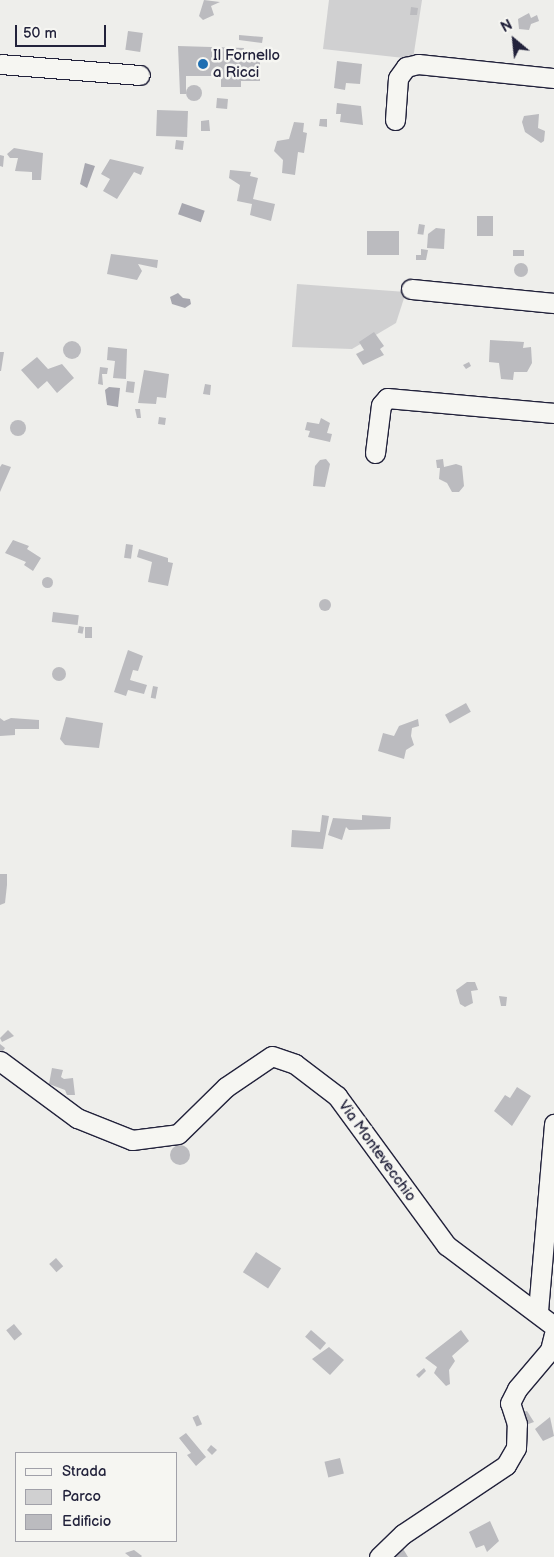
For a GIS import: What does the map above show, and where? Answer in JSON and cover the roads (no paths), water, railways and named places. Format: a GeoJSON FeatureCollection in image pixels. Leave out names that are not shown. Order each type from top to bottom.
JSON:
{"type":"FeatureCollection","features":[{"type":"Feature","properties":{"kind":"street"},"geometry":{"type":"LineString","coordinates":[[0,64],[140,75]]}},
{"type":"Feature","properties":{"kind":"street"},"geometry":{"type":"LineString","coordinates":[[395,120],[398,78],[406,67],[418,64],[554,78]]}},
{"type":"Feature","properties":{"kind":"street"},"geometry":{"type":"LineString","coordinates":[[411,289],[554,303]]}},
{"type":"Feature","properties":{"kind":"street"},"geometry":{"type":"LineString","coordinates":[[375,453],[381,405],[387,398],[554,413]]}},
{"type":"Feature","properties":{"kind":"street","name":"Via Montevecchio"},"geometry":{"type":"LineString","coordinates":[[0,1061],[77,1118],[132,1140],[178,1134],[226,1087],[272,1056],[295,1064],[337,1096],[446,1245],[538,1311]]}},
{"type":"Feature","properties":{"kind":"street"},"geometry":{"type":"LineString","coordinates":[[554,1124],[538,1311],[554,1326]]}},
{"type":"Feature","properties":{"kind":"street"},"geometry":{"type":"LineString","coordinates":[[380,1557],[403,1534],[506,1465],[516,1448],[518,1424],[510,1403],[517,1389],[550,1350],[554,1334]]}},
{"type":"Feature","properties":{"kind":"place","name":"Il Fornello a Ricci"},"geometry":{"type":"Point","coordinates":[203,64]}}]}
